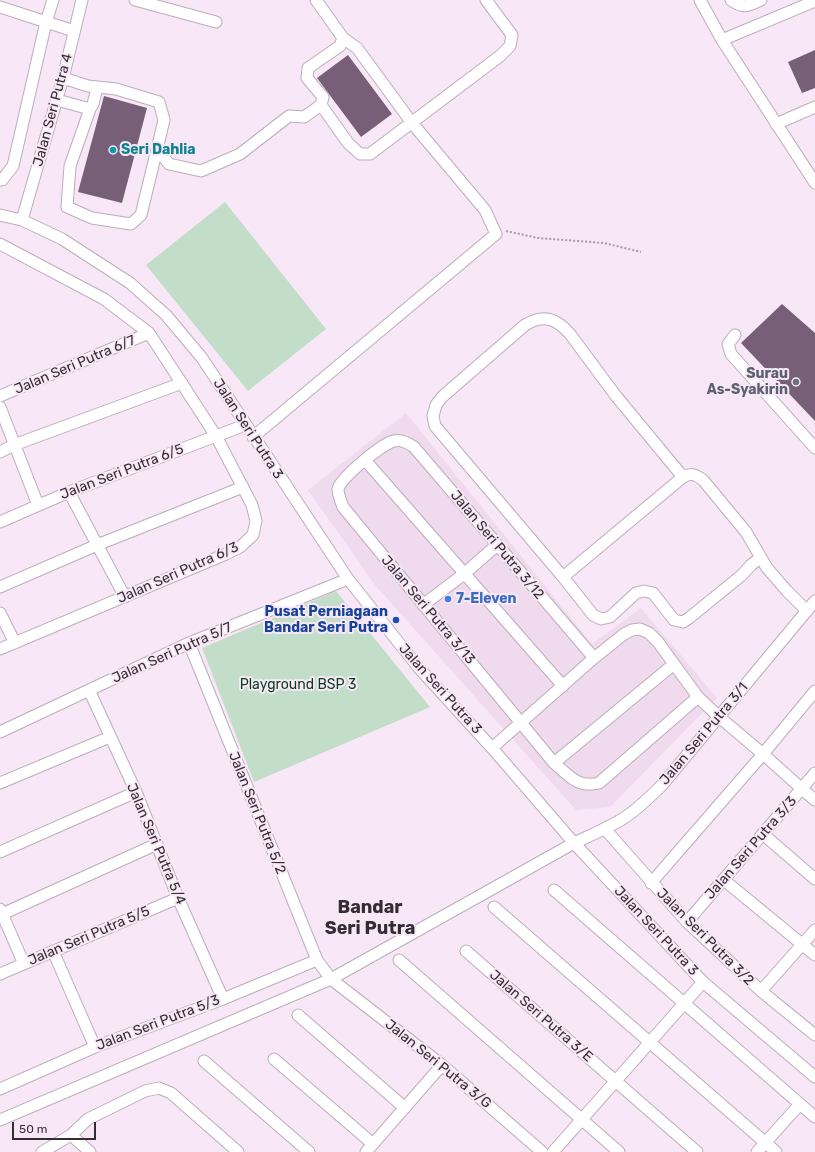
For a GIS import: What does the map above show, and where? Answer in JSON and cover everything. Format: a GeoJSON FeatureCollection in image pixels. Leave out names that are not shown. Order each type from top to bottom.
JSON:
{"type":"FeatureCollection","features":[{"type":"Feature","properties":{"kind":"street"},"geometry":{"type":"LineString","coordinates":[[0,180],[2,180],[13,166],[46,22],[53,0]]}},
{"type":"Feature","properties":{"kind":"street","name":"Jalan Seri Putra 4"},"geometry":{"type":"LineString","coordinates":[[22,220],[62,78],[82,0]]}},
{"type":"Feature","properties":{"kind":"street"},"geometry":{"type":"LineString","coordinates":[[135,0],[216,22]]}},
{"type":"Feature","properties":{"kind":"street"},"geometry":{"type":"LineString","coordinates":[[253,437],[496,234],[485,210],[412,122],[357,48],[343,38],[316,0]]}},
{"type":"Feature","properties":{"kind":"street"},"geometry":{"type":"LineString","coordinates":[[321,105],[348,143],[360,154],[370,154],[500,56],[510,46],[512,35],[486,0]]}},
{"type":"Feature","properties":{"kind":"street"},"geometry":{"type":"LineString","coordinates":[[700,0],[722,40],[815,184]]}},
{"type":"Feature","properties":{"kind":"street"},"geometry":{"type":"LineString","coordinates":[[731,0],[739,6],[747,6],[761,0]]}},
{"type":"Feature","properties":{"kind":"street"},"geometry":{"type":"LineString","coordinates":[[722,40],[815,1]]}},
{"type":"Feature","properties":{"kind":"street"},"geometry":{"type":"LineString","coordinates":[[0,7],[74,31]]}},
{"type":"Feature","properties":{"kind":"street"},"geometry":{"type":"LineString","coordinates":[[157,149],[169,164],[201,171],[240,154],[289,116],[304,116],[321,105],[323,96],[307,78],[308,68],[340,46],[343,38]]}},
{"type":"Feature","properties":{"kind":"street"},"geometry":{"type":"LineString","coordinates":[[62,78],[98,88],[116,89],[159,102],[164,120],[141,215],[132,224],[92,218],[67,207],[70,166],[98,88]]}},
{"type":"Feature","properties":{"kind":"street"},"geometry":{"type":"LineString","coordinates":[[56,100],[90,109]]}},
{"type":"Feature","properties":{"kind":"street"},"geometry":{"type":"LineString","coordinates":[[776,124],[815,107]]}},
{"type":"Feature","properties":{"kind":"street","name":"Jalan Seri Putra 3"},"geometry":{"type":"LineString","coordinates":[[0,215],[22,220],[62,239],[130,283],[166,315],[202,358],[348,579],[419,668],[492,748],[574,843],[703,982],[815,1077]]}},
{"type":"Feature","properties":{"kind":"street","name":"Jalan Seri Putra 6/3"},"geometry":{"type":"LineString","coordinates":[[0,244],[104,299],[149,334],[216,436],[252,505],[256,521],[253,535],[240,547],[0,649]]}},
{"type":"Feature","properties":{"kind":"street"},"geometry":{"type":"LineString","coordinates":[[683,477],[616,396],[563,326],[554,320],[544,318],[534,320],[526,325],[442,397],[436,405],[433,416],[435,426],[594,615],[601,619],[610,617],[636,593],[644,591],[653,593],[674,620],[682,622],[742,575],[760,558]]}},
{"type":"Feature","properties":{"kind":"street","name":"Jalan Seri Putra 6/7"},"geometry":{"type":"LineString","coordinates":[[0,396],[149,334]]}},
{"type":"Feature","properties":{"kind":"street"},"geometry":{"type":"LineString","coordinates":[[735,335],[728,344],[731,354],[815,448]]}},
{"type":"Feature","properties":{"kind":"street"},"geometry":{"type":"LineString","coordinates":[[0,452],[14,445],[182,383]]}},
{"type":"Feature","properties":{"kind":"street"},"geometry":{"type":"LineString","coordinates":[[0,407],[38,505]]}},
{"type":"Feature","properties":{"kind":"street","name":"Jalan Seri Putra 6/5"},"geometry":{"type":"LineString","coordinates":[[0,522],[70,492],[245,425]]}},
{"type":"Feature","properties":{"kind":"street","name":"Jalan Seri Putra 3/13"},"geometry":{"type":"LineString","coordinates":[[396,440],[388,443],[365,460],[342,480],[338,489],[343,507],[554,763],[579,783],[588,786],[600,783],[698,697]]}},
{"type":"Feature","properties":{"kind":"street","name":"Jalan Seri Putra 3/12"},"geometry":{"type":"LineString","coordinates":[[396,440],[414,446],[594,658]]}},
{"type":"Feature","properties":{"kind":"street"},"geometry":{"type":"LineString","coordinates":[[365,460],[563,686]]}},
{"type":"Feature","properties":{"kind":"street"},"geometry":{"type":"LineString","coordinates":[[563,577],[688,474],[696,475],[703,480],[746,532],[760,558],[787,591],[813,605]]}},
{"type":"Feature","properties":{"kind":"street"},"geometry":{"type":"LineString","coordinates":[[0,587],[98,545],[242,487]]}},
{"type":"Feature","properties":{"kind":"street"},"geometry":{"type":"LineString","coordinates":[[70,492],[124,597]]}},
{"type":"Feature","properties":{"kind":"street"},"geometry":{"type":"LineString","coordinates":[[423,605],[464,574],[497,545]]}},
{"type":"Feature","properties":{"kind":"street","name":"Jalan Seri Putra 5/7"},"geometry":{"type":"LineString","coordinates":[[0,732],[189,643],[348,579]]}},
{"type":"Feature","properties":{"kind":"street","name":"Jalan Seri Putra 3/1"},"geometry":{"type":"LineString","coordinates":[[0,1120],[331,979],[574,843],[605,829],[625,817],[662,786],[718,716],[813,605]]}},
{"type":"Feature","properties":{"kind":"street"},"geometry":{"type":"LineString","coordinates":[[0,613],[15,643]]}},
{"type":"Feature","properties":{"kind":"street"},"geometry":{"type":"LineString","coordinates":[[492,748],[594,658],[624,634],[632,630],[640,630],[648,633],[674,664],[698,697],[815,800]]}},
{"type":"Feature","properties":{"kind":"street","name":"Jalan Seri Putra 5/2"},"geometry":{"type":"LineString","coordinates":[[189,643],[317,960],[331,979]]}},
{"type":"Feature","properties":{"kind":"street"},"geometry":{"type":"LineString","coordinates":[[554,763],[674,664]]}},
{"type":"Feature","properties":{"kind":"street","name":"Jalan Seri Putra 5/4"},"geometry":{"type":"LineString","coordinates":[[89,690],[136,792],[178,898],[223,998]]}},
{"type":"Feature","properties":{"kind":"street"},"geometry":{"type":"LineString","coordinates":[[651,883],[764,754],[815,691]]}},
{"type":"Feature","properties":{"kind":"street"},"geometry":{"type":"LineString","coordinates":[[0,783],[110,738]]}},
{"type":"Feature","properties":{"kind":"street","name":"Jalan Seri Putra 3/3"},"geometry":{"type":"LineString","coordinates":[[687,922],[815,773]]}},
{"type":"Feature","properties":{"kind":"street"},"geometry":{"type":"LineString","coordinates":[[0,852],[136,792]]}},
{"type":"Feature","properties":{"kind":"street","name":"Jalan Seri Putra 3/2"},"geometry":{"type":"LineString","coordinates":[[605,829],[651,883],[687,922],[761,991],[815,1035]]}},
{"type":"Feature","properties":{"kind":"street"},"geometry":{"type":"LineString","coordinates":[[763,834],[815,879]]}},
{"type":"Feature","properties":{"kind":"street"},"geometry":{"type":"LineString","coordinates":[[24,964],[1,913],[157,844]]}},
{"type":"Feature","properties":{"kind":"street"},"geometry":{"type":"LineString","coordinates":[[724,880],[815,955]]}},
{"type":"Feature","properties":{"kind":"street"},"geometry":{"type":"LineString","coordinates":[[554,890],[815,1117]]}},
{"type":"Feature","properties":{"kind":"street","name":"Jalan Seri Putra 5/5"},"geometry":{"type":"LineString","coordinates":[[0,974],[178,898]]}},
{"type":"Feature","properties":{"kind":"street"},"geometry":{"type":"LineString","coordinates":[[494,907],[776,1152]]}},
{"type":"Feature","properties":{"kind":"street"},"geometry":{"type":"LineString","coordinates":[[761,991],[815,930]]}},
{"type":"Feature","properties":{"kind":"street"},"geometry":{"type":"LineString","coordinates":[[53,951],[95,1047]]}},
{"type":"Feature","properties":{"kind":"street","name":"Jalan Seri Putra 3/E"},"geometry":{"type":"LineString","coordinates":[[466,951],[697,1152]]}},
{"type":"Feature","properties":{"kind":"street","name":"Jalan Seri Putra 5/3"},"geometry":{"type":"LineString","coordinates":[[0,1089],[95,1047],[317,960]]}},
{"type":"Feature","properties":{"kind":"street"},"geometry":{"type":"LineString","coordinates":[[399,960],[619,1152]]}},
{"type":"Feature","properties":{"kind":"street","name":"Jalan Seri Putra 3/G"},"geometry":{"type":"LineString","coordinates":[[331,979],[442,1065],[542,1152]]}},
{"type":"Feature","properties":{"kind":"street"},"geometry":{"type":"LineString","coordinates":[[553,1152],[703,982]]}},
{"type":"Feature","properties":{"kind":"street"},"geometry":{"type":"LineString","coordinates":[[298,1015],[405,1108]]}},
{"type":"Feature","properties":{"kind":"street"},"geometry":{"type":"LineString","coordinates":[[274,1058],[370,1148],[442,1065]]}},
{"type":"Feature","properties":{"kind":"street"},"geometry":{"type":"LineString","coordinates":[[204,1061],[309,1152]]}},
{"type":"Feature","properties":{"kind":"street"},"geometry":{"type":"LineString","coordinates":[[42,1152],[71,1135],[88,1119],[145,1091],[160,1088],[171,1093],[238,1152]]}},
{"type":"Feature","properties":{"kind":"street"},"geometry":{"type":"LineString","coordinates":[[757,1152],[800,1104]]}},
{"type":"Feature","properties":{"kind":"street"},"geometry":{"type":"LineString","coordinates":[[71,1135],[90,1152]]}},
{"type":"Feature","properties":{"kind":"path"},"geometry":{"type":"LineString","coordinates":[[494,228],[538,238],[604,243],[641,252]]}},
{"type":"Feature","properties":{"kind":"shaded area"},"geometry":{"type":"Polygon","coordinates":[[[406,413],[592,644],[641,608],[717,698],[610,807],[576,810],[375,585],[308,490],[406,413]]]}},
{"type":"Feature","properties":{"kind":"green space"},"geometry":{"type":"Polygon","coordinates":[[[225,202],[326,329],[248,391],[146,265],[225,202]]]}},
{"type":"Feature","properties":{"kind":"green space","name":"Playground BSP 3"},"geometry":{"type":"Polygon","coordinates":[[[336,591],[430,707],[254,782],[202,648],[336,591]]]}},
{"type":"Feature","properties":{"kind":"building"},"geometry":{"type":"Polygon","coordinates":[[[815,50],[815,88],[802,93],[788,62],[815,50]]]}},
{"type":"Feature","properties":{"kind":"building"},"geometry":{"type":"Polygon","coordinates":[[[348,55],[392,114],[361,137],[317,78],[348,55]]]}},
{"type":"Feature","properties":{"kind":"building","name":"Seri Dahlia"},"geometry":{"type":"Polygon","coordinates":[[[104,96],[147,108],[122,203],[78,192],[104,96]]]}},
{"type":"Feature","properties":{"kind":"building","name":"Surau As-Syakirin"},"geometry":{"type":"Polygon","coordinates":[[[782,304],[815,333],[815,421],[741,343],[782,304]]]}},
{"type":"Feature","properties":{"kind":"place","name":"Seri Dahlia"},"geometry":{"type":"Point","coordinates":[113,150]}},
{"type":"Feature","properties":{"kind":"place","name":"Surau As-Syakirin"},"geometry":{"type":"Point","coordinates":[796,382]}},
{"type":"Feature","properties":{"kind":"place","name":"7-Eleven"},"geometry":{"type":"Point","coordinates":[448,599]}},
{"type":"Feature","properties":{"kind":"place","name":"Pusat Perniagaan Bandar Seri Putra"},"geometry":{"type":"Point","coordinates":[396,620]}},
{"type":"Feature","properties":{"kind":"district","name":"Bandar Seri Putra"},"geometry":{"type":"Point","coordinates":[370,918]}}]}
